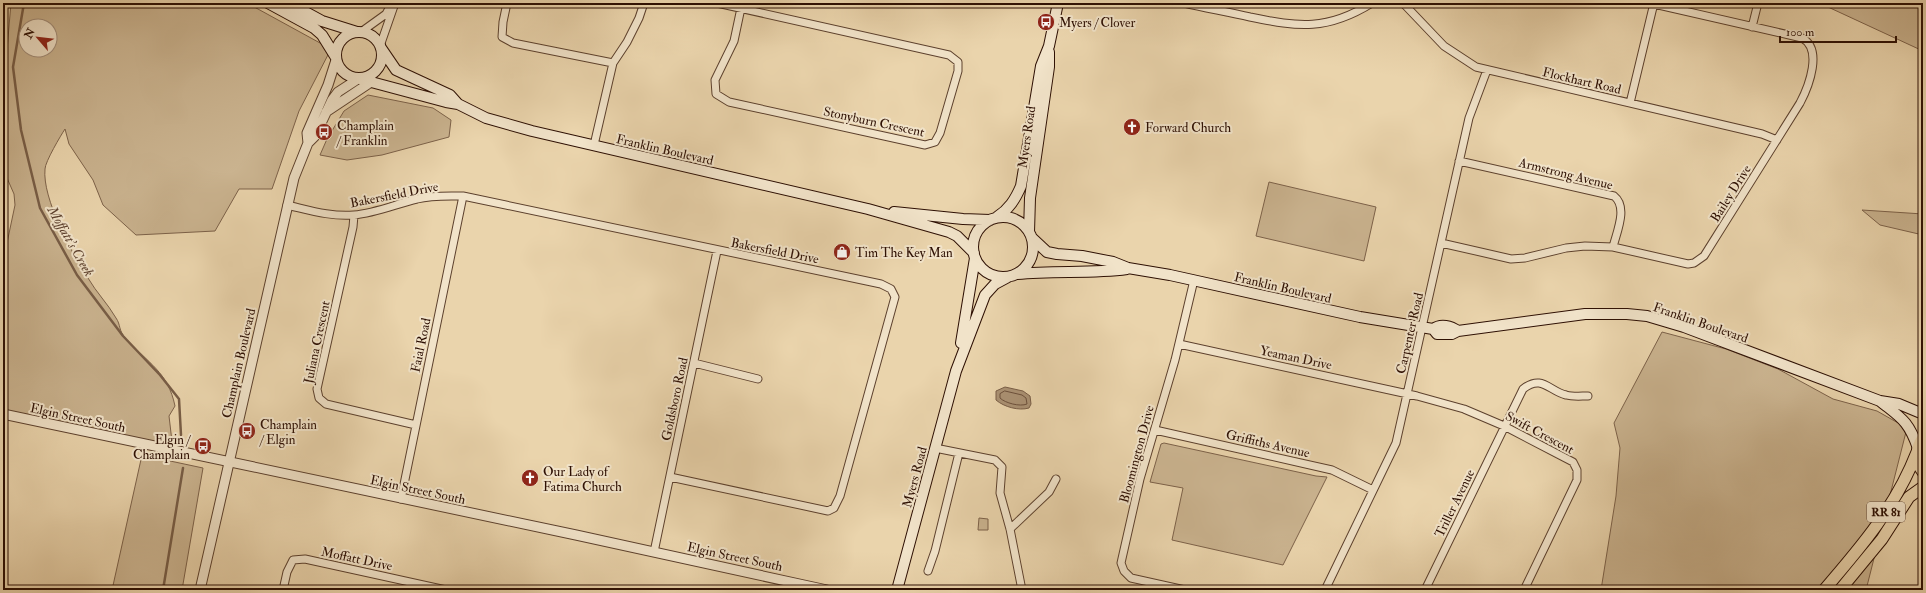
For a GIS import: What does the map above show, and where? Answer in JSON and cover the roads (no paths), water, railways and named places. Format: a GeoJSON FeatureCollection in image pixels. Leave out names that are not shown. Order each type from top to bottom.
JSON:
{"type":"FeatureCollection","features":[{"type":"Feature","properties":{"kind":"main road"},"geometry":{"type":"LineString","coordinates":[[268,3],[314,28],[322,35],[336,58],[340,69],[345,74],[358,79],[366,78],[377,69],[382,56],[381,47],[373,36],[322,20],[289,3]]}},
{"type":"Feature","properties":{"kind":"main road","name":"Myers Road"},"geometry":{"type":"LineString","coordinates":[[993,219],[1007,210],[1021,186],[1042,66],[1049,46],[1058,3]]}},
{"type":"Feature","properties":{"kind":"main road"},"geometry":{"type":"LineString","coordinates":[[336,58],[336,49],[344,37],[359,32]]}},
{"type":"Feature","properties":{"kind":"main road","name":"Myers Road"},"geometry":{"type":"LineString","coordinates":[[1031,235],[1030,198],[1049,67],[1049,46]]}},
{"type":"Feature","properties":{"kind":"main road","name":"Franklin Boulevard"},"geometry":{"type":"LineString","coordinates":[[381,47],[396,70],[450,95],[458,104]]}},
{"type":"Feature","properties":{"kind":"main road","name":"Franklin Boulevard"},"geometry":{"type":"LineString","coordinates":[[358,79],[458,104],[486,118],[513,127],[868,209],[949,232],[957,236],[974,256]]}},
{"type":"Feature","properties":{"kind":"main road","name":"Franklin Boulevard"},"geometry":{"type":"LineString","coordinates":[[868,209],[963,219],[993,219]]}},
{"type":"Feature","properties":{"kind":"main road"},"geometry":{"type":"LineString","coordinates":[[1006,217],[1016,219],[1024,225],[1031,235],[1033,248],[1031,259],[1025,267],[1012,275],[992,275],[979,265],[974,256],[973,243],[976,234],[982,225],[993,219],[1006,217]]}},
{"type":"Feature","properties":{"kind":"main road","name":"Franklin Boulevard"},"geometry":{"type":"LineString","coordinates":[[1031,235],[1039,246],[1051,253],[1082,256],[1112,262],[1128,268],[1194,280],[1360,317],[1433,329],[1437,326],[1452,326],[1458,331],[1585,314],[1627,314],[1647,316],[1684,327],[1880,402],[1899,404],[1923,414]]}},
{"type":"Feature","properties":{"kind":"main road","name":"Myers Road"},"geometry":{"type":"LineString","coordinates":[[956,371],[974,256]]}},
{"type":"Feature","properties":{"kind":"main road","name":"Franklin Boulevard"},"geometry":{"type":"LineString","coordinates":[[1012,275],[1047,271],[1111,271],[1128,268]]}},
{"type":"Feature","properties":{"kind":"main road","name":"Myers Road"},"geometry":{"type":"LineString","coordinates":[[897,590],[956,371],[984,295],[995,284],[1012,275]]}},
{"type":"Feature","properties":{"kind":"main road","name":"Franklin Boulevard"},"geometry":{"type":"LineString","coordinates":[[1880,402],[1906,422],[1919,446]]}},
{"type":"Feature","properties":{"kind":"main road"},"geometry":{"type":"LineString","coordinates":[[1919,446],[1917,461],[1923,472]]}},
{"type":"Feature","properties":{"kind":"main road","name":"RR 81"},"geometry":{"type":"LineString","coordinates":[[1824,590],[1873,533],[1895,498],[1919,446]]}},
{"type":"Feature","properties":{"kind":"main road","name":"RR 81"},"geometry":{"type":"LineString","coordinates":[[1840,590],[1882,539],[1909,497],[1923,487]]}},
{"type":"Feature","properties":{"kind":"street"},"geometry":{"type":"LineString","coordinates":[[359,32],[386,14],[392,3]]}},
{"type":"Feature","properties":{"kind":"street"},"geometry":{"type":"LineString","coordinates":[[381,47],[395,3]]}},
{"type":"Feature","properties":{"kind":"street"},"geometry":{"type":"LineString","coordinates":[[507,3],[502,37],[514,43],[613,63]]}},
{"type":"Feature","properties":{"kind":"street"},"geometry":{"type":"LineString","coordinates":[[594,145],[613,63],[627,42],[639,18],[644,3]]}},
{"type":"Feature","properties":{"kind":"street","name":"Stonyburn Crescent"},"geometry":{"type":"LineString","coordinates":[[717,3],[741,8],[949,55],[958,62],[958,71],[940,133],[935,142],[925,145],[729,102],[716,94],[715,80],[734,41],[741,8]]}},
{"type":"Feature","properties":{"kind":"street"},"geometry":{"type":"LineString","coordinates":[[1184,3],[1283,24],[1302,25],[1338,20],[1356,13],[1372,3]]}},
{"type":"Feature","properties":{"kind":"street","name":"Flockhart Road"},"geometry":{"type":"LineString","coordinates":[[1403,3],[1444,46],[1466,62],[1487,70],[1762,134],[1777,140]]}},
{"type":"Feature","properties":{"kind":"street"},"geometry":{"type":"LineString","coordinates":[[1630,103],[1654,3]]}},
{"type":"Feature","properties":{"kind":"street","name":"Bailey Drive"},"geometry":{"type":"LineString","coordinates":[[1441,243],[1511,259],[1526,258],[1566,248],[1585,246],[1613,247],[1688,264],[1699,261],[1806,92],[1814,56],[1813,50],[1810,44],[1802,38],[1654,3]]}},
{"type":"Feature","properties":{"kind":"street"},"geometry":{"type":"LineString","coordinates":[[1752,27],[1758,3]]}},
{"type":"Feature","properties":{"kind":"street","name":"Champlain Boulevard"},"geometry":{"type":"LineString","coordinates":[[308,143],[307,133],[328,85],[336,58]]}},
{"type":"Feature","properties":{"kind":"street","name":"Carpenter Road"},"geometry":{"type":"LineString","coordinates":[[1325,590],[1396,443],[1469,118],[1487,70]]}},
{"type":"Feature","properties":{"kind":"street","name":"Champlain Boulevard"},"geometry":{"type":"LineString","coordinates":[[200,590],[294,178],[308,143],[315,136],[326,112],[338,92],[358,79]]}},
{"type":"Feature","properties":{"kind":"street"},"geometry":{"type":"LineString","coordinates":[[326,112],[371,82]]}},
{"type":"Feature","properties":{"kind":"street","name":"Armstrong Avenue"},"geometry":{"type":"LineString","coordinates":[[1459,161],[1614,196],[1622,209],[1613,247]]}},
{"type":"Feature","properties":{"kind":"street","name":"Bakersfield Drive"},"geometry":{"type":"LineString","coordinates":[[287,205],[320,213],[354,215],[384,209],[417,199],[440,196],[463,196],[717,251],[880,284],[891,289],[896,295],[840,496],[834,508],[828,510],[670,477]]}},
{"type":"Feature","properties":{"kind":"street","name":"Faial Road"},"geometry":{"type":"LineString","coordinates":[[401,499],[463,196]]}},
{"type":"Feature","properties":{"kind":"street","name":"Juliana Crescent"},"geometry":{"type":"LineString","coordinates":[[354,215],[353,227],[317,389],[318,398],[326,404],[416,425]]}},
{"type":"Feature","properties":{"kind":"street","name":"Goldsboro Road"},"geometry":{"type":"LineString","coordinates":[[654,552],[717,251]]}},
{"type":"Feature","properties":{"kind":"street","name":"Bloomington Drive"},"geometry":{"type":"LineString","coordinates":[[1185,590],[1132,578],[1122,567],[1140,479],[1179,344],[1194,280]]}},
{"type":"Feature","properties":{"kind":"street","name":"Yeaman Drive"},"geometry":{"type":"LineString","coordinates":[[1179,344],[1408,394]]}},
{"type":"Feature","properties":{"kind":"street"},"geometry":{"type":"LineString","coordinates":[[694,363],[758,379]]}},
{"type":"Feature","properties":{"kind":"street","name":"Triller Avenue"},"geometry":{"type":"LineString","coordinates":[[1425,590],[1520,393],[1530,384],[1543,384],[1566,395],[1588,396]]}},
{"type":"Feature","properties":{"kind":"street","name":"Swift Crescent"},"geometry":{"type":"LineString","coordinates":[[1408,394],[1464,409],[1504,426],[1573,462],[1577,470],[1577,480],[1524,590]]}},
{"type":"Feature","properties":{"kind":"street","name":"Elgin Street South"},"geometry":{"type":"LineString","coordinates":[[3,414],[827,590]]}},
{"type":"Feature","properties":{"kind":"street","name":"Griffiths Avenue"},"geometry":{"type":"LineString","coordinates":[[1155,430],[1332,470],[1373,490]]}},
{"type":"Feature","properties":{"kind":"street"},"geometry":{"type":"LineString","coordinates":[[935,448],[995,460],[1002,467],[1000,493],[1010,529],[1022,590]]}},
{"type":"Feature","properties":{"kind":"street"},"geometry":{"type":"LineString","coordinates":[[928,572],[935,552],[959,453]]}},
{"type":"Feature","properties":{"kind":"street"},"geometry":{"type":"LineString","coordinates":[[1010,529],[1049,492],[1056,479]]}},
{"type":"Feature","properties":{"kind":"street","name":"Moffatt Drive"},"geometry":{"type":"LineString","coordinates":[[283,590],[287,572],[293,560],[305,559],[446,590]]}},
{"type":"Feature","properties":{"kind":"water"},"geometry":{"type":"Polygon","coordinates":[[[1005,387],[1023,391],[1030,396],[1031,404],[1029,408],[1012,408],[1003,405],[996,400],[996,391],[1005,387]]]}},
{"type":"Feature","properties":{"kind":"waterway","name":"Moffatt's Creek"},"geometry":{"type":"LineString","coordinates":[[24,3],[13,67],[21,130],[40,208],[77,275],[123,336],[160,375],[179,399],[181,435]]}},
{"type":"Feature","properties":{"kind":"waterway","name":"Moffatt's Creek"},"geometry":{"type":"LineString","coordinates":[[163,590],[183,468]]}},
{"type":"Feature","properties":{"kind":"place","name":"Myers / Clover"},"geometry":{"type":"Point","coordinates":[1046,22]}},
{"type":"Feature","properties":{"kind":"place","name":"Forward Church"},"geometry":{"type":"Point","coordinates":[1132,127]}},
{"type":"Feature","properties":{"kind":"place","name":"Champlain / Franklin"},"geometry":{"type":"Point","coordinates":[324,132]}},
{"type":"Feature","properties":{"kind":"place","name":"Tim The Key Man"},"geometry":{"type":"Point","coordinates":[842,252]}},
{"type":"Feature","properties":{"kind":"place","name":"Champlain / Elgin"},"geometry":{"type":"Point","coordinates":[247,431]}},
{"type":"Feature","properties":{"kind":"place","name":"Elgin / Champlain"},"geometry":{"type":"Point","coordinates":[203,446]}},
{"type":"Feature","properties":{"kind":"place","name":"Our Lady of Fatima Church"},"geometry":{"type":"Point","coordinates":[530,478]}}]}
